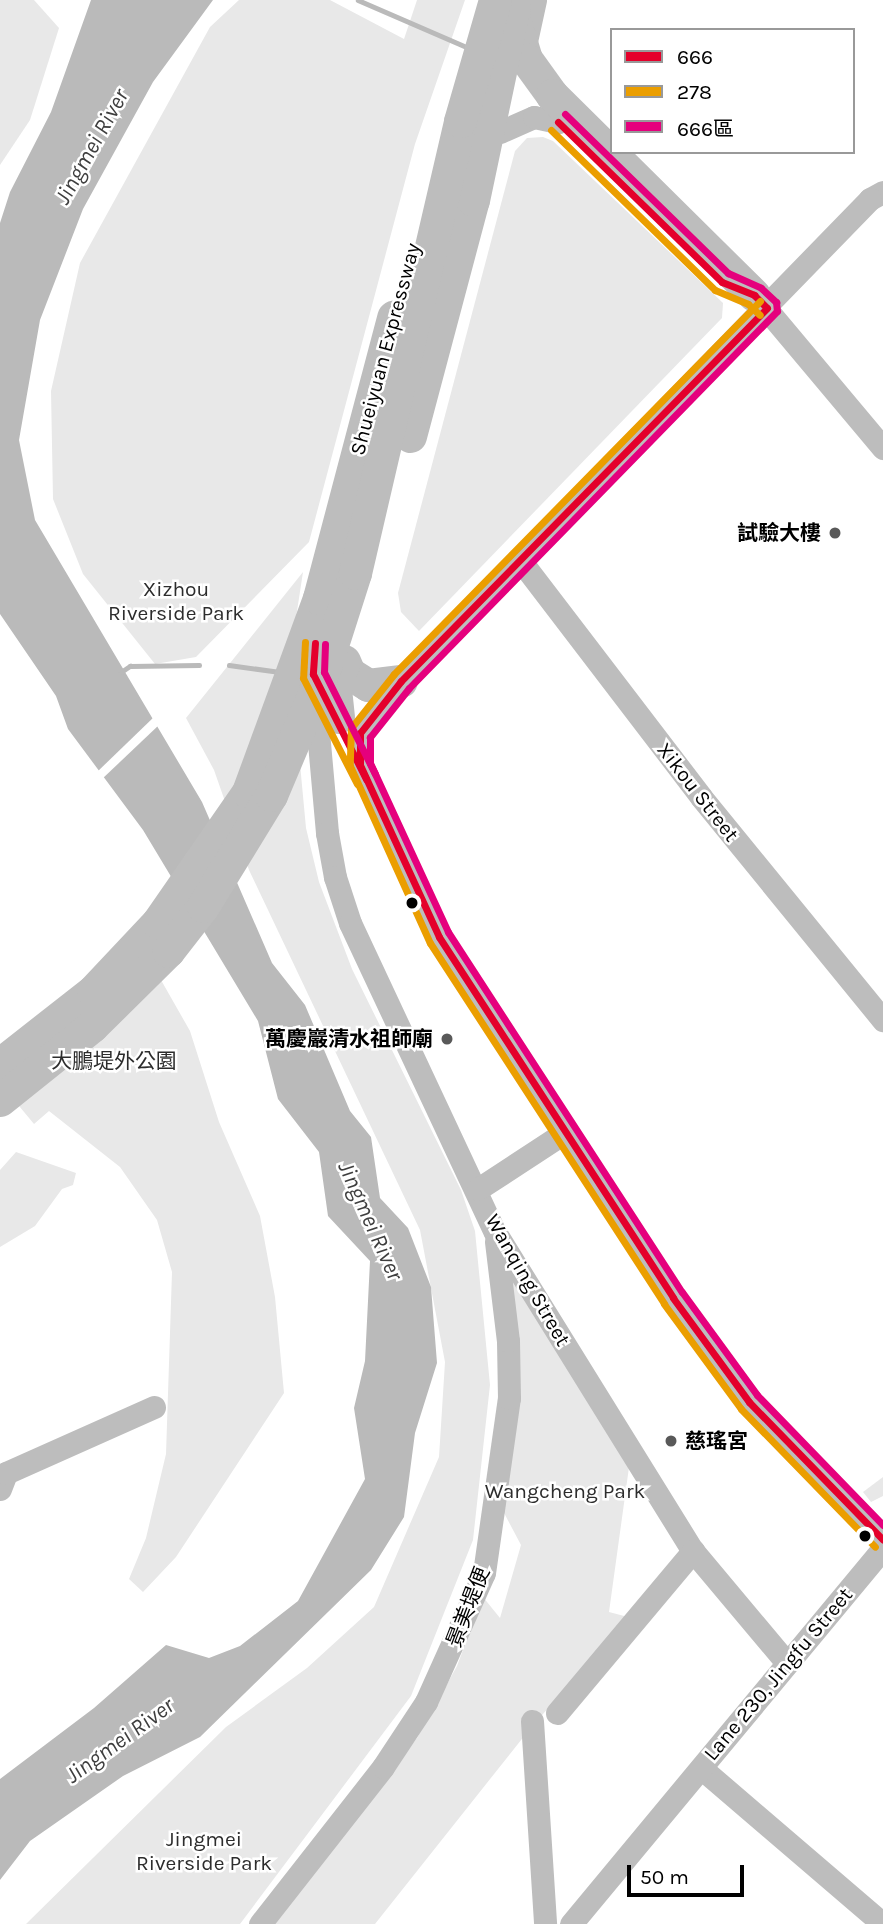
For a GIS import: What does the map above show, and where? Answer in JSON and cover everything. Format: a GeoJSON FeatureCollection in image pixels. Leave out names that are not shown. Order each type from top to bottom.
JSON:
{"type":"FeatureCollection","features":[{"type":"Feature","properties":{"kind":"highway"},"geometry":{"type":"LineString","coordinates":[[0,1065],[93,991],[158,922],[248,792],[319,597],[479,0]]}},
{"type":"Feature","properties":{"kind":"highway","name":"Shueiyuan Expressway"},"geometry":{"type":"LineString","coordinates":[[0,1100],[92,1026],[168,951],[203,906],[271,795],[325,667],[355,573],[460,121],[495,0]]}},
{"type":"Feature","properties":{"kind":"highway"},"geometry":{"type":"LineString","coordinates":[[518,9],[519,42],[538,78],[610,143]]}},
{"type":"Feature","properties":{"kind":"highway"},"geometry":{"type":"LineString","coordinates":[[342,731],[335,689],[355,628],[473,200],[518,9]]}},
{"type":"Feature","properties":{"kind":"highway"},"geometry":{"type":"LineString","coordinates":[[621,154],[761,301]]}},
{"type":"Feature","properties":{"kind":"highway"},"geometry":{"type":"LineString","coordinates":[[344,661],[349,673],[368,685],[401,681]]}},
{"type":"Feature","properties":{"kind":"street","name":"Wanqing Street"},"geometry":{"type":"LineString","coordinates":[[486,0],[315,643],[313,674],[335,877],[350,923],[478,1189],[495,1232],[694,1551],[787,1663]]}},
{"type":"Feature","properties":{"kind":"street"},"geometry":{"type":"LineString","coordinates":[[535,0],[518,9],[526,57],[535,92],[558,122],[722,282],[761,301],[883,448]]}},
{"type":"Feature","properties":{"kind":"street"},"geometry":{"type":"LineString","coordinates":[[500,132],[534,117],[558,122]]}},
{"type":"Feature","properties":{"kind":"street"},"geometry":{"type":"LineString","coordinates":[[360,765],[360,733],[401,681],[520,560],[761,301],[879,201]]}},
{"type":"Feature","properties":{"kind":"street","name":"Xikou Street"},"geometry":{"type":"LineString","coordinates":[[520,560],[701,797],[883,1020]]}},
{"type":"Feature","properties":{"kind":"street"},"geometry":{"type":"LineString","coordinates":[[313,674],[360,765],[439,937],[673,1298],[749,1402],[883,1540]]}},
{"type":"Feature","properties":{"kind":"street"},"geometry":{"type":"LineString","coordinates":[[323,777],[331,741],[342,731]]}},
{"type":"Feature","properties":{"kind":"street"},"geometry":{"type":"LineString","coordinates":[[478,1189],[565,1132]]}},
{"type":"Feature","properties":{"kind":"street","name":"景美堤便"},"geometry":{"type":"LineString","coordinates":[[260,1924],[383,1767],[426,1702],[484,1573],[509,1398],[508,1341],[495,1232]]}},
{"type":"Feature","properties":{"kind":"street"},"geometry":{"type":"LineString","coordinates":[[0,1489],[6,1474],[154,1407]]}},
{"type":"Feature","properties":{"kind":"street","name":"Lane 230, Jingfu Street"},"geometry":{"type":"LineString","coordinates":[[571,1924],[883,1548]]}},
{"type":"Feature","properties":{"kind":"street"},"geometry":{"type":"LineString","coordinates":[[557,1713],[694,1551]]}},
{"type":"Feature","properties":{"kind":"street"},"geometry":{"type":"LineString","coordinates":[[533,1721],[545,1924]]}},
{"type":"Feature","properties":{"kind":"street"},"geometry":{"type":"LineString","coordinates":[[701,1768],[883,1924]]}},
{"type":"Feature","properties":{"kind":"green space"},"geometry":{"type":"Polygon","coordinates":[[[0,0],[34,0],[59,28],[30,120],[0,165],[0,0]]]}},
{"type":"Feature","properties":{"kind":"green space","name":"Xizhou Riverside Park"},"geometry":{"type":"Polygon","coordinates":[[[239,0],[330,0],[404,39],[417,0],[465,0],[415,144],[309,542],[196,657],[155,664],[83,574],[53,499],[51,391],[80,263],[210,27],[239,0]]]}},
{"type":"Feature","properties":{"kind":"green space"},"geometry":{"type":"Polygon","coordinates":[[[543,137],[553,141],[723,303],[722,318],[419,631],[401,612],[398,593],[515,151],[527,138],[543,137]]]}},
{"type":"Feature","properties":{"kind":"green space","name":"Jingmei Riverside Park"},"geometry":{"type":"Polygon","coordinates":[[[303,572],[290,657],[306,828],[319,882],[352,969],[461,1190],[475,1231],[490,1385],[473,1540],[411,1696],[240,1924],[26,1924],[226,1727],[307,1668],[374,1607],[439,1457],[445,1362],[420,1230],[249,870],[214,770],[186,718],[303,572]]]}},
{"type":"Feature","properties":{"kind":"green space","name":"大鵬堤外公園"},"geometry":{"type":"Polygon","coordinates":[[[132,929],[190,1031],[219,1122],[260,1216],[275,1297],[284,1393],[176,1557],[143,1592],[129,1579],[146,1538],[166,1454],[172,1272],[157,1220],[120,1167],[49,1111],[34,1124],[0,1083],[132,929]]]}},
{"type":"Feature","properties":{"kind":"green space"},"geometry":{"type":"Polygon","coordinates":[[[16,1152],[76,1173],[73,1185],[62,1189],[35,1226],[0,1247],[0,1170],[16,1152]]]}},
{"type":"Feature","properties":{"kind":"green space","name":"Wangcheng Park"},"geometry":{"type":"Polygon","coordinates":[[[510,1277],[630,1460],[609,1612],[628,1617],[529,1730],[375,1924],[271,1924],[417,1738],[457,1666],[483,1597],[500,1618],[521,1545],[503,1511],[510,1277]]]}},
{"type":"Feature","properties":{"kind":"green space"},"geometry":{"type":"Polygon","coordinates":[[[883,1477],[883,1496],[871,1502],[863,1492],[883,1477]]]}},
{"type":"Feature","properties":{"kind":"water","name":"Jingmei River"},"geometry":{"type":"Polygon","coordinates":[[[91,0],[213,0],[153,82],[83,209],[40,320],[19,440],[35,520],[202,802],[272,963],[305,1005],[350,1111],[371,1137],[380,1198],[408,1228],[431,1287],[437,1363],[415,1433],[404,1517],[371,1570],[200,1737],[123,1776],[30,1841],[0,1880],[0,1779],[94,1708],[166,1645],[209,1658],[240,1646],[298,1601],[365,1479],[354,1408],[365,1361],[370,1261],[328,1216],[319,1152],[278,1099],[258,1021],[143,830],[68,729],[56,696],[0,614],[0,223],[10,192],[51,112],[91,0]]]}},
{"type":"Feature","properties":{"kind":"pier"},"geometry":{"type":"Polygon","coordinates":[[[155,716],[160,724],[101,780],[96,773],[155,716]]]}},
{"type":"Feature","properties":{"kind":"waterway"},"geometry":{"type":"LineString","coordinates":[[358,0],[469,48]]}},
{"type":"Feature","properties":{"kind":"waterway"},"geometry":{"type":"LineString","coordinates":[[121,672],[130,666],[199,665]]}},
{"type":"Feature","properties":{"kind":"waterway"},"geometry":{"type":"LineString","coordinates":[[229,665],[280,672]]}},
{"type":"Feature","properties":{"kind":"transit line","name":"666區"},"geometry":{"type":"LineString","coordinates":[[565,114],[728,273],[761,288],[776,302],[777,311],[409,688],[370,737],[370,763],[448,932],[682,1292],[757,1395],[883,1525]]}},
{"type":"Feature","properties":{"kind":"transit line","name":"666"},"geometry":{"type":"LineString","coordinates":[[558,122],[722,282],[754,295],[767,308]]}},
{"type":"Feature","properties":{"kind":"transit line","name":"278"},"geometry":{"type":"LineString","coordinates":[[551,130],[715,290],[748,304],[760,315]]}},
{"type":"Feature","properties":{"kind":"transit line","name":"278"},"geometry":{"type":"LineString","coordinates":[[760,301],[394,674],[351,728],[350,766],[430,943],[664,1304],[741,1409],[875,1547]]}},
{"type":"Feature","properties":{"kind":"transit line","name":"666"},"geometry":{"type":"LineString","coordinates":[[767,308],[401,681],[360,733],[360,765],[439,937],[673,1298],[749,1402],[883,1540]]}},
{"type":"Feature","properties":{"kind":"transit line","name":"278"},"geometry":{"type":"LineString","coordinates":[[305,642],[303,678],[357,784]]}},
{"type":"Feature","properties":{"kind":"transit line","name":"666"},"geometry":{"type":"LineString","coordinates":[[315,643],[313,674],[366,779]]}},
{"type":"Feature","properties":{"kind":"transit line","name":"666區"},"geometry":{"type":"LineString","coordinates":[[325,644],[324,672],[375,774]]}},
{"type":"Feature","properties":{"kind":"place","name":"試驗大樓"},"geometry":{"type":"Point","coordinates":[835,533]}},
{"type":"Feature","properties":{"kind":"place","name":"萬慶巖清水祖師廟"},"geometry":{"type":"Point","coordinates":[447,1039]}},
{"type":"Feature","properties":{"kind":"place","name":"慈瑤宮"},"geometry":{"type":"Point","coordinates":[671,1441]}}]}
